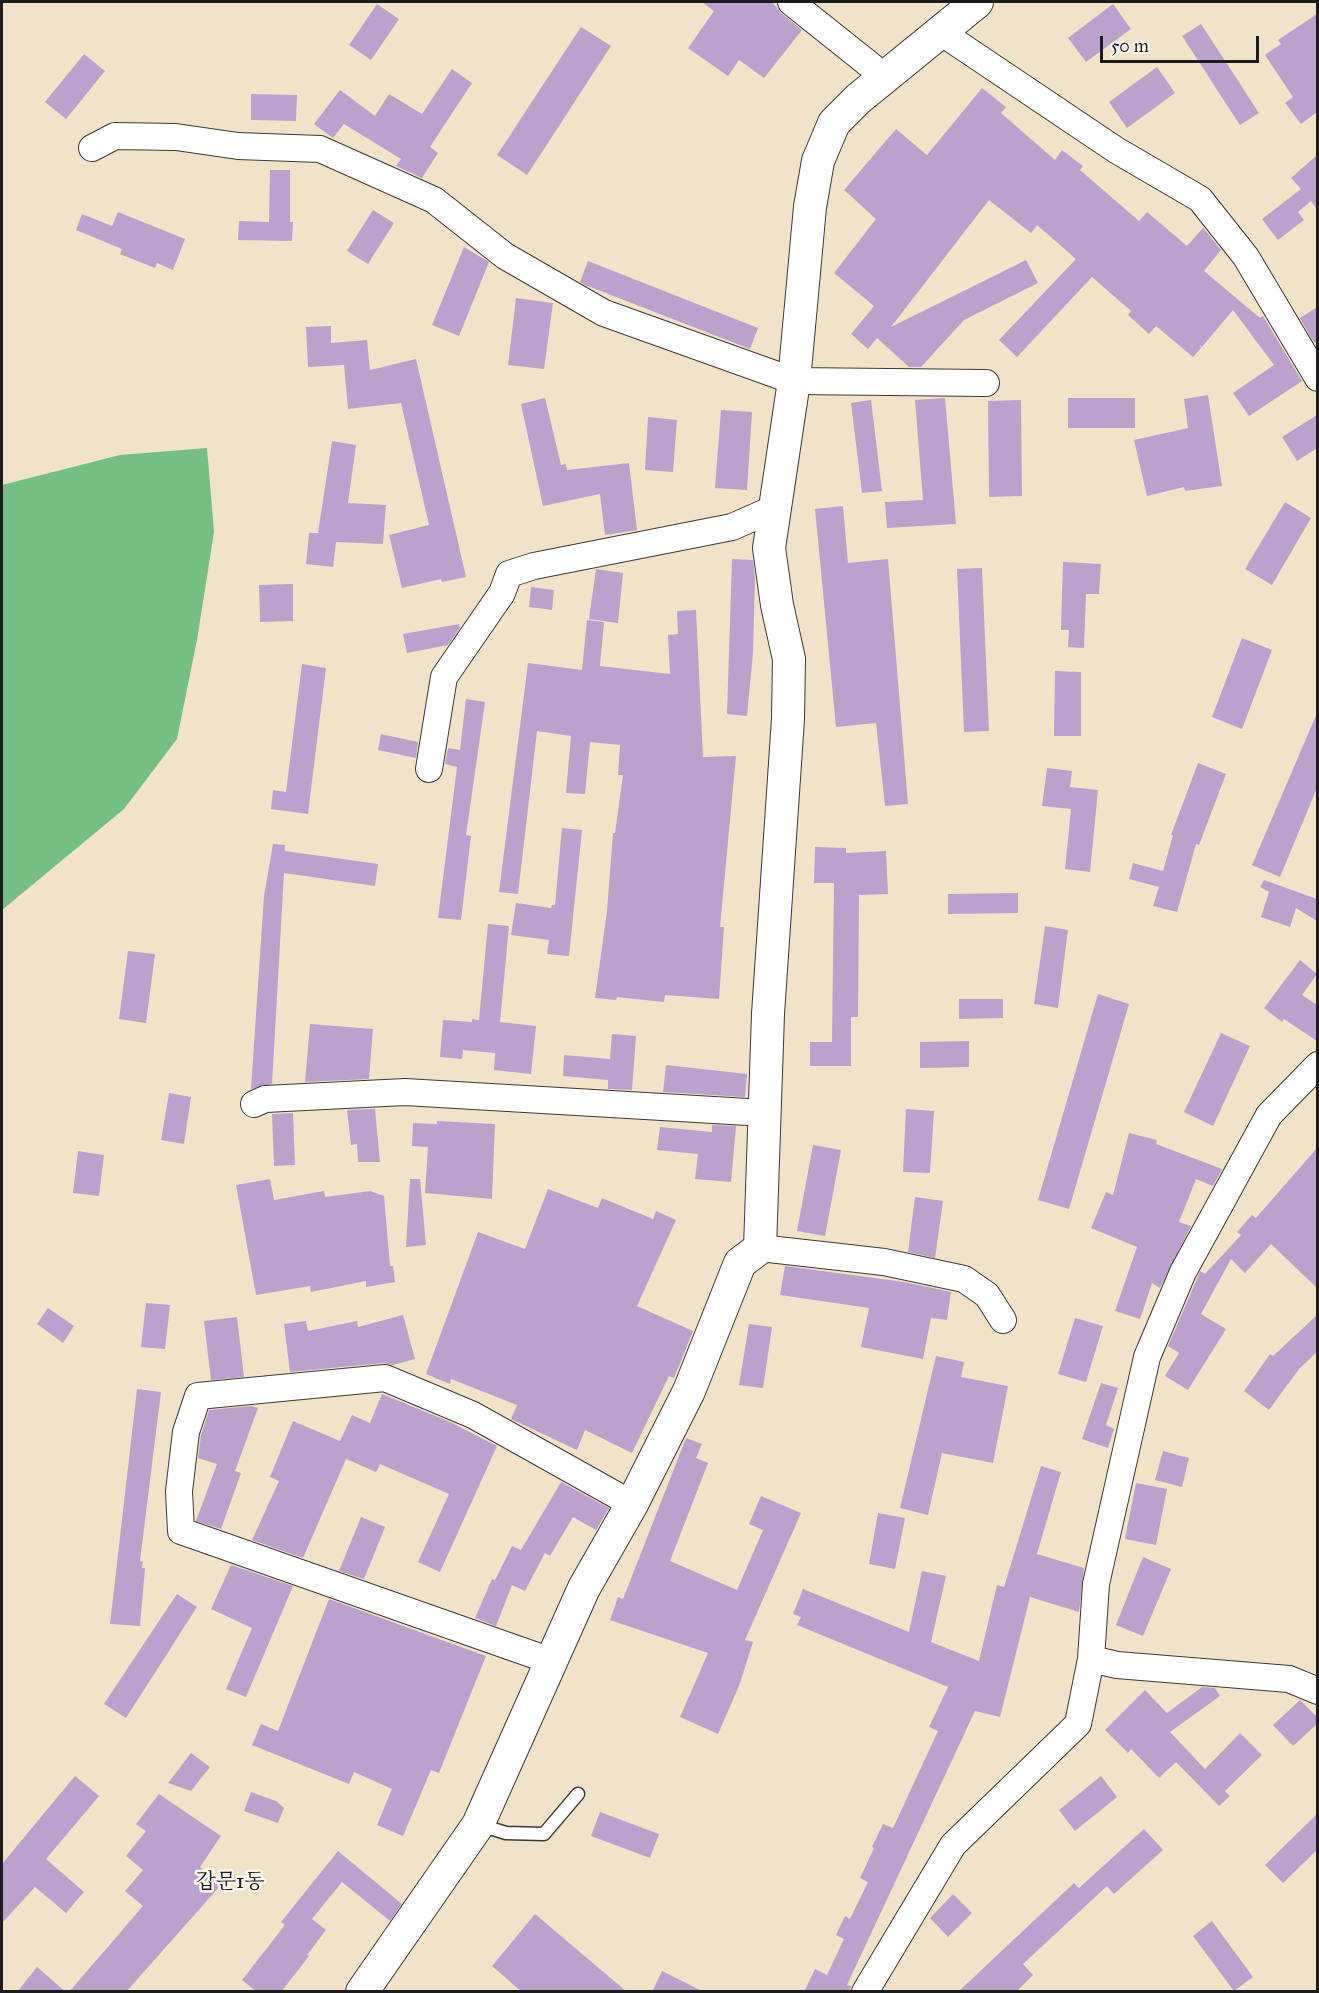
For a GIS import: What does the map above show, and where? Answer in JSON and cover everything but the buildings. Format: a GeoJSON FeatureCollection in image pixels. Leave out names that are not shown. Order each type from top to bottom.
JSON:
{"type":"FeatureCollection","features":[{"type":"Feature","properties":{"kind":"street"},"geometry":{"type":"LineString","coordinates":[[791,2],[885,77]]}},
{"type":"Feature","properties":{"kind":"street"},"geometry":{"type":"LineString","coordinates":[[760,1248],[768,1014],[788,719],[789,659],[777,604],[769,548],[773,509],[794,381],[810,207],[818,160],[834,123],[939,31],[977,2]]}},
{"type":"Feature","properties":{"kind":"street"},"geometry":{"type":"LineString","coordinates":[[939,31],[1116,150],[1200,199],[1246,257],[1317,378]]}},
{"type":"Feature","properties":{"kind":"street"},"geometry":{"type":"LineString","coordinates":[[92,148],[115,136],[176,137],[238,146],[320,149],[434,200],[505,256],[604,313],[794,381],[986,383]]}},
{"type":"Feature","properties":{"kind":"street"},"geometry":{"type":"LineString","coordinates":[[429,769],[444,677],[502,592],[509,574],[534,566],[732,527],[773,509]]}},
{"type":"Feature","properties":{"kind":"street"},"geometry":{"type":"LineString","coordinates":[[866,1992],[953,1845],[1078,1724],[1091,1659],[1096,1584],[1148,1357],[1183,1272],[1269,1115],[1317,1065]]}},
{"type":"Feature","properties":{"kind":"street"},"geometry":{"type":"LineString","coordinates":[[254,1104],[265,1100],[405,1092],[765,1113]]}},
{"type":"Feature","properties":{"kind":"street"},"geometry":{"type":"LineString","coordinates":[[362,1992],[478,1825],[584,1588],[632,1504],[689,1391],[740,1263],[760,1248],[884,1262],[964,1279],[987,1295],[1003,1320]]}},
{"type":"Feature","properties":{"kind":"street"},"geometry":{"type":"LineString","coordinates":[[551,1661],[181,1531],[179,1491],[186,1432],[198,1396],[385,1378],[473,1415],[632,1504]]}},
{"type":"Feature","properties":{"kind":"street"},"geometry":{"type":"LineString","coordinates":[[1091,1659],[1118,1665],[1289,1679],[1317,1691]]}},
{"type":"Feature","properties":{"kind":"lane"},"geometry":{"type":"LineString","coordinates":[[478,1825],[506,1833],[544,1834],[578,1794]]}},
{"type":"Feature","properties":{"kind":"green space"},"geometry":{"type":"Polygon","coordinates":[[[207,448],[214,532],[197,640],[177,739],[124,809],[2,910],[2,485],[120,455],[207,448]]]}},
{"type":"Feature","properties":{"kind":"district","name":"갑문1동"},"geometry":{"type":"Point","coordinates":[230,1883]}}]}
